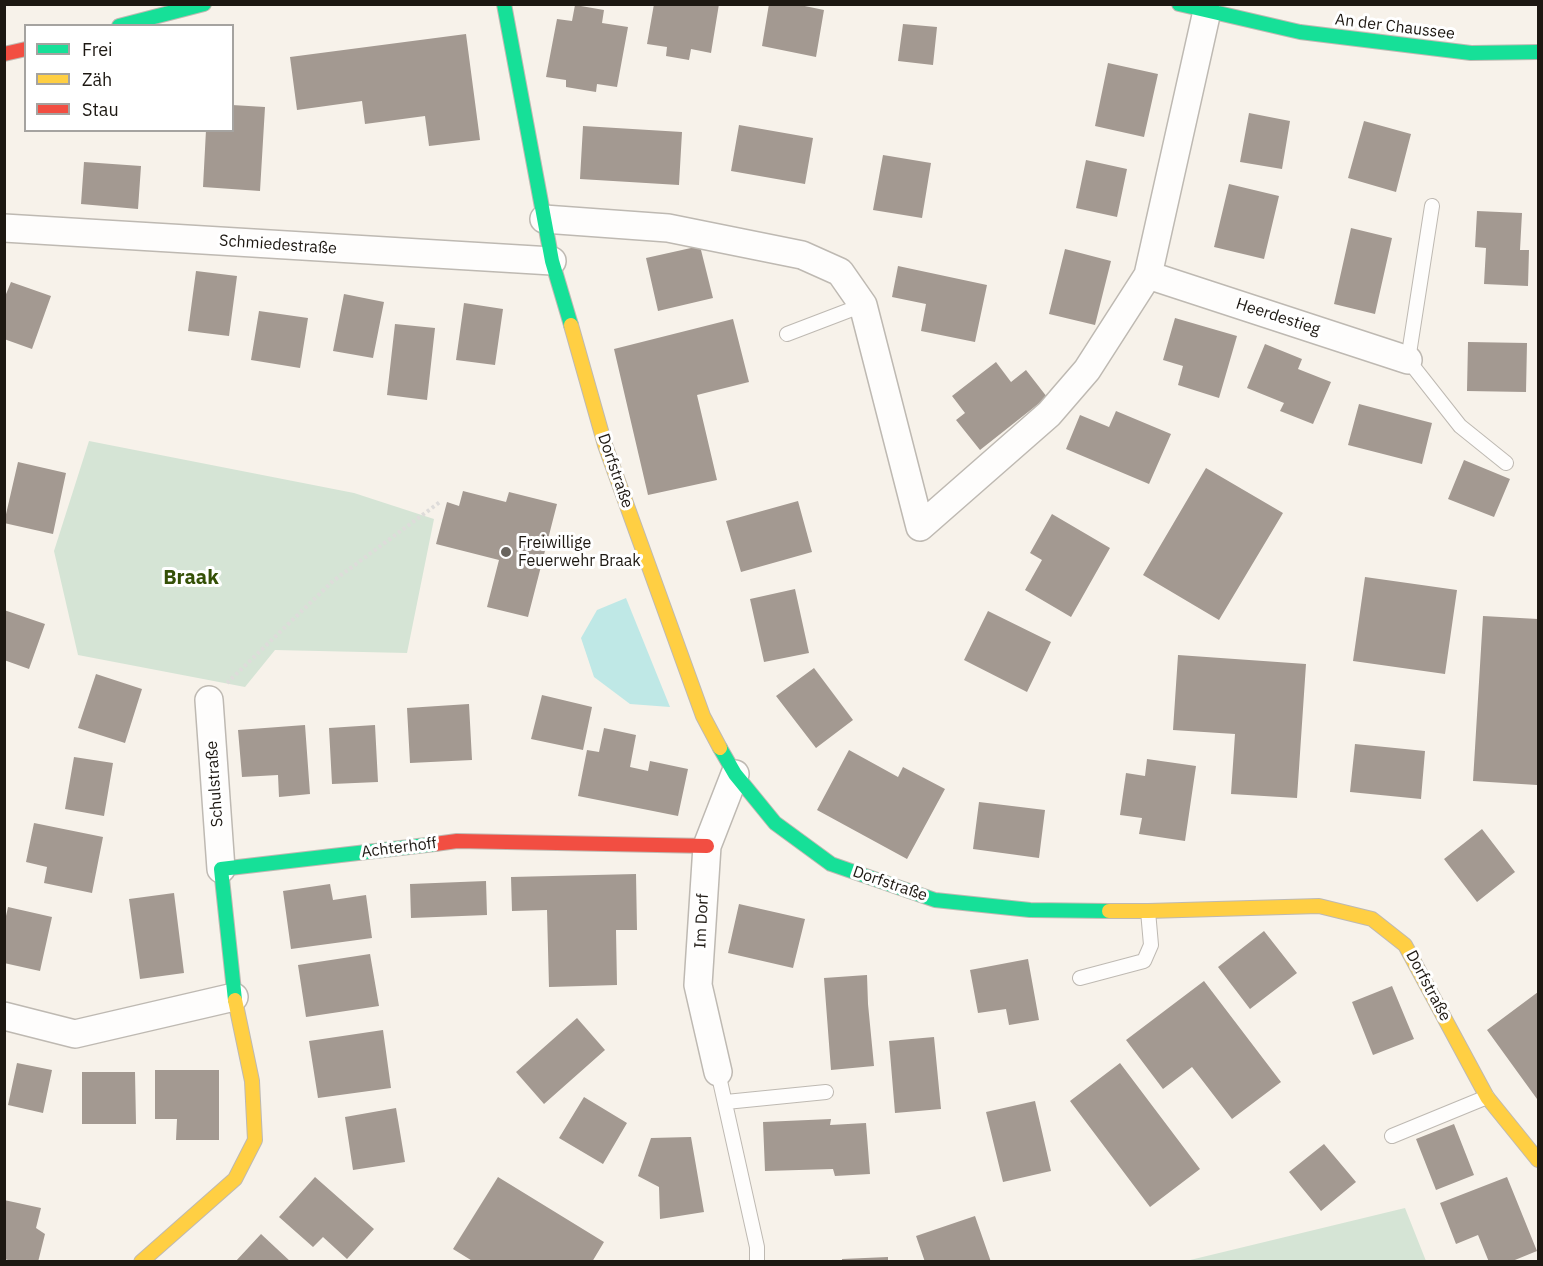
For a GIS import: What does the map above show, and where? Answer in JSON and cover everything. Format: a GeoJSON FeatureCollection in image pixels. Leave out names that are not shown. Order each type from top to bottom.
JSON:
{"type":"FeatureCollection","features":[{"type":"Feature","properties":{"kind":"street"},"geometry":{"type":"LineString","coordinates":[[127,24],[204,4]]}},
{"type":"Feature","properties":{"kind":"street","name":"Dorfstraße"},"geometry":{"type":"LineString","coordinates":[[504,4],[552,261],[605,445],[703,716],[735,774],[775,823],[831,864],[935,900],[1030,909],[1148,911],[1319,906],[1372,919],[1406,945],[1487,1097],[1539,1160]]}},
{"type":"Feature","properties":{"kind":"street","name":"An der Chaussee"},"geometry":{"type":"LineString","coordinates":[[1179,4],[1300,32],[1471,53],[1539,52]]}},
{"type":"Feature","properties":{"kind":"street"},"geometry":{"type":"LineString","coordinates":[[544,219],[668,228],[801,255],[840,272],[863,305],[920,527],[1049,414],[1087,370],[1148,275],[1207,11]]}},
{"type":"Feature","properties":{"kind":"street"},"geometry":{"type":"LineString","coordinates":[[4,54],[24,49]]}},
{"type":"Feature","properties":{"kind":"street","name":"Schmiedestraße"},"geometry":{"type":"LineString","coordinates":[[4,228],[552,261]]}},
{"type":"Feature","properties":{"kind":"street","name":"Heerdestieg"},"geometry":{"type":"LineString","coordinates":[[1148,275],[1408,360]]}},
{"type":"Feature","properties":{"kind":"street","name":"Schulstraße"},"geometry":{"type":"LineString","coordinates":[[209,700],[221,869]]}},
{"type":"Feature","properties":{"kind":"street","name":"Im Dorf"},"geometry":{"type":"LineString","coordinates":[[718,1072],[698,985],[707,846],[735,774]]}},
{"type":"Feature","properties":{"kind":"street","name":"Achterhoff"},"geometry":{"type":"LineString","coordinates":[[221,869],[457,841],[707,846]]}},
{"type":"Feature","properties":{"kind":"street"},"geometry":{"type":"LineString","coordinates":[[141,1262],[235,1179],[255,1140],[252,1081],[234,997],[221,869]]}},
{"type":"Feature","properties":{"kind":"street"},"geometry":{"type":"LineString","coordinates":[[4,1016],[75,1034],[234,997]]}},
{"type":"Feature","properties":{"kind":"lane"},"geometry":{"type":"LineString","coordinates":[[1432,206],[1408,360],[1460,426],[1506,463]]}},
{"type":"Feature","properties":{"kind":"lane"},"geometry":{"type":"LineString","coordinates":[[787,334],[863,305]]}},
{"type":"Feature","properties":{"kind":"lane"},"geometry":{"type":"LineString","coordinates":[[1080,978],[1144,961],[1151,945],[1148,911]]}},
{"type":"Feature","properties":{"kind":"lane"},"geometry":{"type":"LineString","coordinates":[[718,1072],[757,1247],[757,1262]]}},
{"type":"Feature","properties":{"kind":"lane"},"geometry":{"type":"LineString","coordinates":[[726,1102],[826,1092]]}},
{"type":"Feature","properties":{"kind":"lane"},"geometry":{"type":"LineString","coordinates":[[1392,1136],[1487,1097]]}},
{"type":"Feature","properties":{"kind":"path"},"geometry":{"type":"LineString","coordinates":[[209,700],[333,581],[440,502]]}},
{"type":"Feature","properties":{"kind":"green space"},"geometry":{"type":"Polygon","coordinates":[[[89,441],[354,493],[434,519],[407,653],[275,650],[245,687],[78,655],[54,551],[89,441]]]}},
{"type":"Feature","properties":{"kind":"green space"},"geometry":{"type":"Polygon","coordinates":[[[1405,1208],[1426,1261],[1186,1261],[1405,1208]]]}},
{"type":"Feature","properties":{"kind":"water"},"geometry":{"type":"Polygon","coordinates":[[[626,598],[670,707],[630,704],[594,677],[581,638],[597,610],[626,598]]]}},
{"type":"Feature","properties":{"kind":"building"},"geometry":{"type":"Polygon","coordinates":[[[654,4],[719,4],[711,53],[691,49],[689,60],[666,56],[667,47],[647,44],[654,4]]]}},
{"type":"Feature","properties":{"kind":"building"},"geometry":{"type":"Polygon","coordinates":[[[769,4],[795,4],[824,10],[816,57],[762,46],[769,4]]]}},
{"type":"Feature","properties":{"kind":"building"},"geometry":{"type":"Polygon","coordinates":[[[575,5],[604,10],[602,23],[628,27],[617,87],[597,84],[596,92],[566,87],[566,80],[546,77],[557,19],[572,21],[575,5]]]}},
{"type":"Feature","properties":{"kind":"building"},"geometry":{"type":"Polygon","coordinates":[[[903,24],[937,27],[933,65],[898,61],[903,24]]]}},
{"type":"Feature","properties":{"kind":"building"},"geometry":{"type":"Polygon","coordinates":[[[466,34],[480,140],[429,146],[425,116],[365,124],[362,101],[297,110],[290,57],[466,34]]]}},
{"type":"Feature","properties":{"kind":"building"},"geometry":{"type":"Polygon","coordinates":[[[1108,63],[1158,74],[1144,137],[1095,126],[1108,63]]]}},
{"type":"Feature","properties":{"kind":"building"},"geometry":{"type":"Polygon","coordinates":[[[234,105],[265,107],[260,191],[203,187],[206,132],[234,132],[234,105]]]}},
{"type":"Feature","properties":{"kind":"building"},"geometry":{"type":"Polygon","coordinates":[[[1249,113],[1290,121],[1282,169],[1240,162],[1249,113]]]}},
{"type":"Feature","properties":{"kind":"building"},"geometry":{"type":"Polygon","coordinates":[[[1364,121],[1411,134],[1396,192],[1348,178],[1364,121]]]}},
{"type":"Feature","properties":{"kind":"building"},"geometry":{"type":"Polygon","coordinates":[[[739,125],[813,138],[805,184],[731,171],[739,125]]]}},
{"type":"Feature","properties":{"kind":"building"},"geometry":{"type":"Polygon","coordinates":[[[583,126],[682,132],[679,185],[580,179],[583,126]]]}},
{"type":"Feature","properties":{"kind":"building"},"geometry":{"type":"Polygon","coordinates":[[[883,155],[931,163],[922,218],[873,210],[883,155]]]}},
{"type":"Feature","properties":{"kind":"building"},"geometry":{"type":"Polygon","coordinates":[[[1086,160],[1127,169],[1117,217],[1076,208],[1086,160]]]}},
{"type":"Feature","properties":{"kind":"building"},"geometry":{"type":"Polygon","coordinates":[[[84,162],[141,166],[138,209],[81,204],[84,162]]]}},
{"type":"Feature","properties":{"kind":"building"},"geometry":{"type":"Polygon","coordinates":[[[1229,184],[1279,196],[1264,259],[1214,247],[1229,184]]]}},
{"type":"Feature","properties":{"kind":"building"},"geometry":{"type":"Polygon","coordinates":[[[1477,211],[1522,213],[1520,250],[1529,250],[1528,286],[1484,284],[1486,248],[1475,247],[1477,211]]]}},
{"type":"Feature","properties":{"kind":"building"},"geometry":{"type":"Polygon","coordinates":[[[1351,228],[1392,238],[1375,314],[1334,304],[1351,228]]]}},
{"type":"Feature","properties":{"kind":"building"},"geometry":{"type":"Polygon","coordinates":[[[700,246],[713,298],[658,311],[646,258],[700,246]]]}},
{"type":"Feature","properties":{"kind":"building"},"geometry":{"type":"Polygon","coordinates":[[[1065,249],[1111,261],[1095,325],[1049,314],[1065,249]]]}},
{"type":"Feature","properties":{"kind":"building"},"geometry":{"type":"Polygon","coordinates":[[[898,266],[987,285],[975,342],[921,331],[926,304],[892,297],[898,266]]]}},
{"type":"Feature","properties":{"kind":"building"},"geometry":{"type":"Polygon","coordinates":[[[196,271],[237,276],[229,336],[188,331],[196,271]]]}},
{"type":"Feature","properties":{"kind":"building"},"geometry":{"type":"Polygon","coordinates":[[[11,282],[51,296],[32,349],[4,339],[4,299],[11,282]]]}},
{"type":"Feature","properties":{"kind":"building"},"geometry":{"type":"Polygon","coordinates":[[[344,294],[384,302],[373,358],[333,351],[344,294]]]}},
{"type":"Feature","properties":{"kind":"building"},"geometry":{"type":"Polygon","coordinates":[[[464,303],[503,309],[495,365],[456,360],[464,303]]]}},
{"type":"Feature","properties":{"kind":"building"},"geometry":{"type":"Polygon","coordinates":[[[259,311],[308,318],[300,368],[251,360],[259,311]]]}},
{"type":"Feature","properties":{"kind":"building"},"geometry":{"type":"Polygon","coordinates":[[[1175,318],[1237,336],[1219,398],[1178,385],[1183,366],[1163,360],[1175,318]]]}},
{"type":"Feature","properties":{"kind":"building"},"geometry":{"type":"Polygon","coordinates":[[[733,319],[749,382],[697,395],[717,480],[648,495],[614,349],[733,319]]]}},
{"type":"Feature","properties":{"kind":"building"},"geometry":{"type":"Polygon","coordinates":[[[395,324],[435,328],[427,400],[387,395],[395,324]]]}},
{"type":"Feature","properties":{"kind":"building"},"geometry":{"type":"Polygon","coordinates":[[[1468,342],[1527,343],[1526,392],[1467,391],[1468,342]]]}},
{"type":"Feature","properties":{"kind":"building"},"geometry":{"type":"Polygon","coordinates":[[[1265,344],[1302,359],[1298,369],[1331,382],[1313,424],[1280,411],[1284,403],[1247,388],[1265,344]]]}},
{"type":"Feature","properties":{"kind":"building"},"geometry":{"type":"Polygon","coordinates":[[[996,362],[1011,382],[1026,370],[1047,397],[980,450],[956,420],[965,413],[952,396],[996,362]]]}},
{"type":"Feature","properties":{"kind":"building"},"geometry":{"type":"Polygon","coordinates":[[[1359,404],[1432,423],[1422,464],[1348,445],[1359,404]]]}},
{"type":"Feature","properties":{"kind":"building"},"geometry":{"type":"Polygon","coordinates":[[[1116,411],[1171,434],[1149,484],[1066,449],[1080,415],[1109,427],[1116,411]]]}},
{"type":"Feature","properties":{"kind":"building"},"geometry":{"type":"Polygon","coordinates":[[[1464,460],[1510,479],[1494,517],[1448,499],[1464,460]]]}},
{"type":"Feature","properties":{"kind":"building"},"geometry":{"type":"Polygon","coordinates":[[[18,462],[66,473],[53,534],[4,523],[18,462]]]}},
{"type":"Feature","properties":{"kind":"building"},"geometry":{"type":"Polygon","coordinates":[[[1206,468],[1283,513],[1219,620],[1143,575],[1206,468]]]}},
{"type":"Feature","properties":{"kind":"building","name":"Freiwillige Feuerwehr Braak"},"geometry":{"type":"Polygon","coordinates":[[[463,491],[506,502],[509,492],[557,504],[528,617],[487,607],[499,560],[436,544],[447,502],[459,506],[463,491]]]}},
{"type":"Feature","properties":{"kind":"building"},"geometry":{"type":"Polygon","coordinates":[[[798,501],[812,552],[741,572],[726,521],[798,501]]]}},
{"type":"Feature","properties":{"kind":"building"},"geometry":{"type":"Polygon","coordinates":[[[1052,514],[1110,548],[1071,617],[1025,590],[1042,560],[1030,553],[1052,514]]]}},
{"type":"Feature","properties":{"kind":"building"},"geometry":{"type":"Polygon","coordinates":[[[1365,577],[1457,590],[1445,674],[1353,661],[1365,577]]]}},
{"type":"Feature","properties":{"kind":"building"},"geometry":{"type":"Polygon","coordinates":[[[795,589],[809,653],[764,662],[750,599],[795,589]]]}},
{"type":"Feature","properties":{"kind":"building"},"geometry":{"type":"Polygon","coordinates":[[[4,610],[45,624],[29,669],[4,660],[4,610]]]}},
{"type":"Feature","properties":{"kind":"building"},"geometry":{"type":"Polygon","coordinates":[[[988,611],[1051,642],[1027,692],[964,660],[988,611]]]}},
{"type":"Feature","properties":{"kind":"building"},"geometry":{"type":"Polygon","coordinates":[[[1483,616],[1538,619],[1537,785],[1473,781],[1483,616]]]}},
{"type":"Feature","properties":{"kind":"building"},"geometry":{"type":"Polygon","coordinates":[[[1178,655],[1306,664],[1297,798],[1231,794],[1235,734],[1173,730],[1178,655]]]}},
{"type":"Feature","properties":{"kind":"building"},"geometry":{"type":"Polygon","coordinates":[[[814,668],[853,720],[816,748],[776,696],[814,668]]]}},
{"type":"Feature","properties":{"kind":"building"},"geometry":{"type":"Polygon","coordinates":[[[96,674],[142,689],[125,743],[78,728],[96,674]]]}},
{"type":"Feature","properties":{"kind":"building"},"geometry":{"type":"Polygon","coordinates":[[[542,695],[592,707],[583,750],[531,739],[542,695]]]}},
{"type":"Feature","properties":{"kind":"building"},"geometry":{"type":"Polygon","coordinates":[[[469,704],[472,760],[410,763],[407,708],[469,704]]]}},
{"type":"Feature","properties":{"kind":"building"},"geometry":{"type":"Polygon","coordinates":[[[305,725],[310,794],[279,797],[278,775],[242,777],[238,730],[305,725]]]}},
{"type":"Feature","properties":{"kind":"building"},"geometry":{"type":"Polygon","coordinates":[[[375,725],[378,782],[332,784],[329,728],[375,725]]]}},
{"type":"Feature","properties":{"kind":"building"},"geometry":{"type":"Polygon","coordinates":[[[604,728],[636,735],[630,767],[648,771],[650,761],[688,769],[678,816],[578,796],[587,750],[599,752],[604,728]]]}},
{"type":"Feature","properties":{"kind":"building"},"geometry":{"type":"Polygon","coordinates":[[[1355,744],[1425,751],[1421,799],[1350,792],[1355,744]]]}},
{"type":"Feature","properties":{"kind":"building"},"geometry":{"type":"Polygon","coordinates":[[[849,750],[898,777],[903,767],[945,789],[907,859],[817,810],[849,750]]]}},
{"type":"Feature","properties":{"kind":"building"},"geometry":{"type":"Polygon","coordinates":[[[74,757],[113,763],[104,816],[65,809],[74,757]]]}},
{"type":"Feature","properties":{"kind":"building"},"geometry":{"type":"Polygon","coordinates":[[[1147,759],[1196,766],[1185,841],[1139,834],[1142,818],[1120,815],[1126,773],[1145,776],[1147,759]]]}},
{"type":"Feature","properties":{"kind":"building"},"geometry":{"type":"Polygon","coordinates":[[[979,802],[1045,810],[1039,858],[973,849],[979,802]]]}},
{"type":"Feature","properties":{"kind":"building"},"geometry":{"type":"Polygon","coordinates":[[[34,823],[103,837],[92,893],[44,883],[47,867],[26,862],[34,823]]]}},
{"type":"Feature","properties":{"kind":"building"},"geometry":{"type":"Polygon","coordinates":[[[1482,829],[1515,872],[1477,902],[1444,859],[1482,829]]]}},
{"type":"Feature","properties":{"kind":"building"},"geometry":{"type":"Polygon","coordinates":[[[636,874],[637,930],[616,930],[617,985],[549,987],[547,910],[512,911],[511,877],[636,874]]]}},
{"type":"Feature","properties":{"kind":"building"},"geometry":{"type":"Polygon","coordinates":[[[486,881],[487,915],[411,918],[410,884],[486,881]]]}},
{"type":"Feature","properties":{"kind":"building"},"geometry":{"type":"Polygon","coordinates":[[[330,884],[333,900],[366,895],[372,938],[291,949],[283,891],[330,884]]]}},
{"type":"Feature","properties":{"kind":"building"},"geometry":{"type":"Polygon","coordinates":[[[174,893],[184,973],[140,979],[129,899],[174,893]]]}},
{"type":"Feature","properties":{"kind":"building"},"geometry":{"type":"Polygon","coordinates":[[[739,904],[805,919],[793,968],[728,953],[739,904]]]}},
{"type":"Feature","properties":{"kind":"building"},"geometry":{"type":"Polygon","coordinates":[[[8,907],[52,917],[40,971],[4,963],[4,925],[8,907]]]}},
{"type":"Feature","properties":{"kind":"building"},"geometry":{"type":"Polygon","coordinates":[[[1264,931],[1297,973],[1250,1009],[1218,967],[1264,931]]]}},
{"type":"Feature","properties":{"kind":"building"},"geometry":{"type":"Polygon","coordinates":[[[370,954],[379,1006],[306,1017],[298,965],[370,954]]]}},
{"type":"Feature","properties":{"kind":"building"},"geometry":{"type":"Polygon","coordinates":[[[1028,959],[1039,1020],[1009,1025],[1006,1009],[978,1013],[970,970],[1028,959]]]}},
{"type":"Feature","properties":{"kind":"building"},"geometry":{"type":"Polygon","coordinates":[[[867,975],[874,1066],[831,1070],[824,978],[867,975]]]}},
{"type":"Feature","properties":{"kind":"building"},"geometry":{"type":"Polygon","coordinates":[[[1204,981],[1281,1082],[1232,1119],[1192,1067],[1163,1089],[1126,1040],[1204,981]]]}},
{"type":"Feature","properties":{"kind":"building"},"geometry":{"type":"Polygon","coordinates":[[[1392,986],[1414,1039],[1373,1055],[1352,1002],[1392,986]]]}},
{"type":"Feature","properties":{"kind":"building"},"geometry":{"type":"Polygon","coordinates":[[[1538,992],[1538,1098],[1537,1099],[1487,1030],[1538,992]]]}},
{"type":"Feature","properties":{"kind":"building"},"geometry":{"type":"Polygon","coordinates":[[[577,1018],[605,1050],[544,1104],[516,1072],[577,1018]]]}},
{"type":"Feature","properties":{"kind":"building"},"geometry":{"type":"Polygon","coordinates":[[[383,1030],[391,1088],[318,1098],[309,1041],[383,1030]]]}},
{"type":"Feature","properties":{"kind":"building"},"geometry":{"type":"Polygon","coordinates":[[[934,1037],[941,1109],[895,1113],[889,1041],[934,1037]]]}},
{"type":"Feature","properties":{"kind":"building"},"geometry":{"type":"Polygon","coordinates":[[[17,1063],[52,1070],[43,1113],[8,1105],[17,1063]]]}},
{"type":"Feature","properties":{"kind":"building"},"geometry":{"type":"Polygon","coordinates":[[[1120,1063],[1200,1169],[1150,1207],[1070,1101],[1120,1063]]]}},
{"type":"Feature","properties":{"kind":"building"},"geometry":{"type":"Polygon","coordinates":[[[155,1070],[219,1070],[219,1140],[176,1140],[177,1119],[155,1119],[155,1070]]]}},
{"type":"Feature","properties":{"kind":"building"},"geometry":{"type":"Polygon","coordinates":[[[82,1072],[135,1072],[136,1124],[82,1124],[82,1072]]]}},
{"type":"Feature","properties":{"kind":"building"},"geometry":{"type":"Polygon","coordinates":[[[584,1097],[627,1123],[603,1164],[559,1138],[584,1097]]]}},
{"type":"Feature","properties":{"kind":"building"},"geometry":{"type":"Polygon","coordinates":[[[1035,1101],[1051,1171],[1003,1182],[986,1112],[1035,1101]]]}},
{"type":"Feature","properties":{"kind":"building"},"geometry":{"type":"Polygon","coordinates":[[[396,1108],[405,1162],[353,1170],[345,1117],[396,1108]]]}},
{"type":"Feature","properties":{"kind":"building"},"geometry":{"type":"Polygon","coordinates":[[[831,1119],[830,1125],[866,1123],[870,1174],[835,1176],[833,1169],[765,1171],[763,1122],[831,1119]]]}},
{"type":"Feature","properties":{"kind":"building"},"geometry":{"type":"Polygon","coordinates":[[[1454,1124],[1474,1175],[1436,1190],[1416,1139],[1454,1124]]]}},
{"type":"Feature","properties":{"kind":"building"},"geometry":{"type":"Polygon","coordinates":[[[691,1137],[704,1212],[660,1219],[659,1187],[638,1176],[651,1138],[691,1137]]]}},
{"type":"Feature","properties":{"kind":"building"},"geometry":{"type":"Polygon","coordinates":[[[1324,1144],[1356,1182],[1321,1211],[1289,1172],[1324,1144]]]}},
{"type":"Feature","properties":{"kind":"building"},"geometry":{"type":"Polygon","coordinates":[[[315,1177],[374,1229],[347,1259],[323,1237],[313,1247],[279,1217],[315,1177]]]}},
{"type":"Feature","properties":{"kind":"building"},"geometry":{"type":"Polygon","coordinates":[[[498,1177],[604,1242],[592,1262],[474,1262],[453,1249],[498,1177]]]}},
{"type":"Feature","properties":{"kind":"building"},"geometry":{"type":"Polygon","coordinates":[[[1507,1177],[1537,1251],[1510,1262],[1489,1262],[1478,1235],[1456,1244],[1440,1203],[1507,1177]]]}},
{"type":"Feature","properties":{"kind":"building"},"geometry":{"type":"Polygon","coordinates":[[[4,1200],[41,1208],[36,1228],[45,1234],[38,1262],[16,1262],[4,1259],[4,1200]]]}},
{"type":"Feature","properties":{"kind":"building"},"geometry":{"type":"Polygon","coordinates":[[[975,1216],[991,1262],[925,1262],[916,1236],[975,1216]]]}},
{"type":"Feature","properties":{"kind":"building"},"geometry":{"type":"Polygon","coordinates":[[[261,1234],[291,1262],[235,1262],[261,1234]]]}},
{"type":"Feature","properties":{"kind":"building"},"geometry":{"type":"Polygon","coordinates":[[[888,1257],[888,1262],[842,1262],[842,1259],[888,1257]]]}},
{"type":"Feature","properties":{"kind":"traffic: fast"},"geometry":{"type":"LineString","coordinates":[[127,24],[204,4]]}},
{"type":"Feature","properties":{"kind":"traffic: fast"},"geometry":{"type":"LineString","coordinates":[[504,4],[552,261],[571,325]]}},
{"type":"Feature","properties":{"kind":"traffic: fast"},"geometry":{"type":"LineString","coordinates":[[1179,4],[1300,32],[1471,53],[1538,52]]}},
{"type":"Feature","properties":{"kind":"traffic: fast"},"geometry":{"type":"LineString","coordinates":[[720,748],[735,774],[775,823],[831,864],[935,900],[1030,910],[1109,911]]}},
{"type":"Feature","properties":{"kind":"traffic: fast"},"geometry":{"type":"LineString","coordinates":[[235,1000],[221,869],[435,844]]}},
{"type":"Feature","properties":{"kind":"traffic: slow"},"geometry":{"type":"LineString","coordinates":[[571,325],[605,445],[703,716],[720,748]]}},
{"type":"Feature","properties":{"kind":"traffic: slow"},"geometry":{"type":"LineString","coordinates":[[1109,911],[1319,906],[1372,919],[1405,945],[1487,1097],[1538,1160]]}},
{"type":"Feature","properties":{"kind":"traffic: slow"},"geometry":{"type":"LineString","coordinates":[[141,1262],[235,1179],[255,1140],[252,1081],[235,1000]]}},
{"type":"Feature","properties":{"kind":"traffic: jam"},"geometry":{"type":"LineString","coordinates":[[4,54],[24,49]]}},
{"type":"Feature","properties":{"kind":"traffic: jam"},"geometry":{"type":"LineString","coordinates":[[435,844],[457,841],[707,846]]}},
{"type":"Feature","properties":{"kind":"place","name":"Freiwillige Feuerwehr Braak"},"geometry":{"type":"Point","coordinates":[506,552]}},
{"type":"Feature","properties":{"kind":"district","name":"Braak"},"geometry":{"type":"Point","coordinates":[191,578]}}]}
